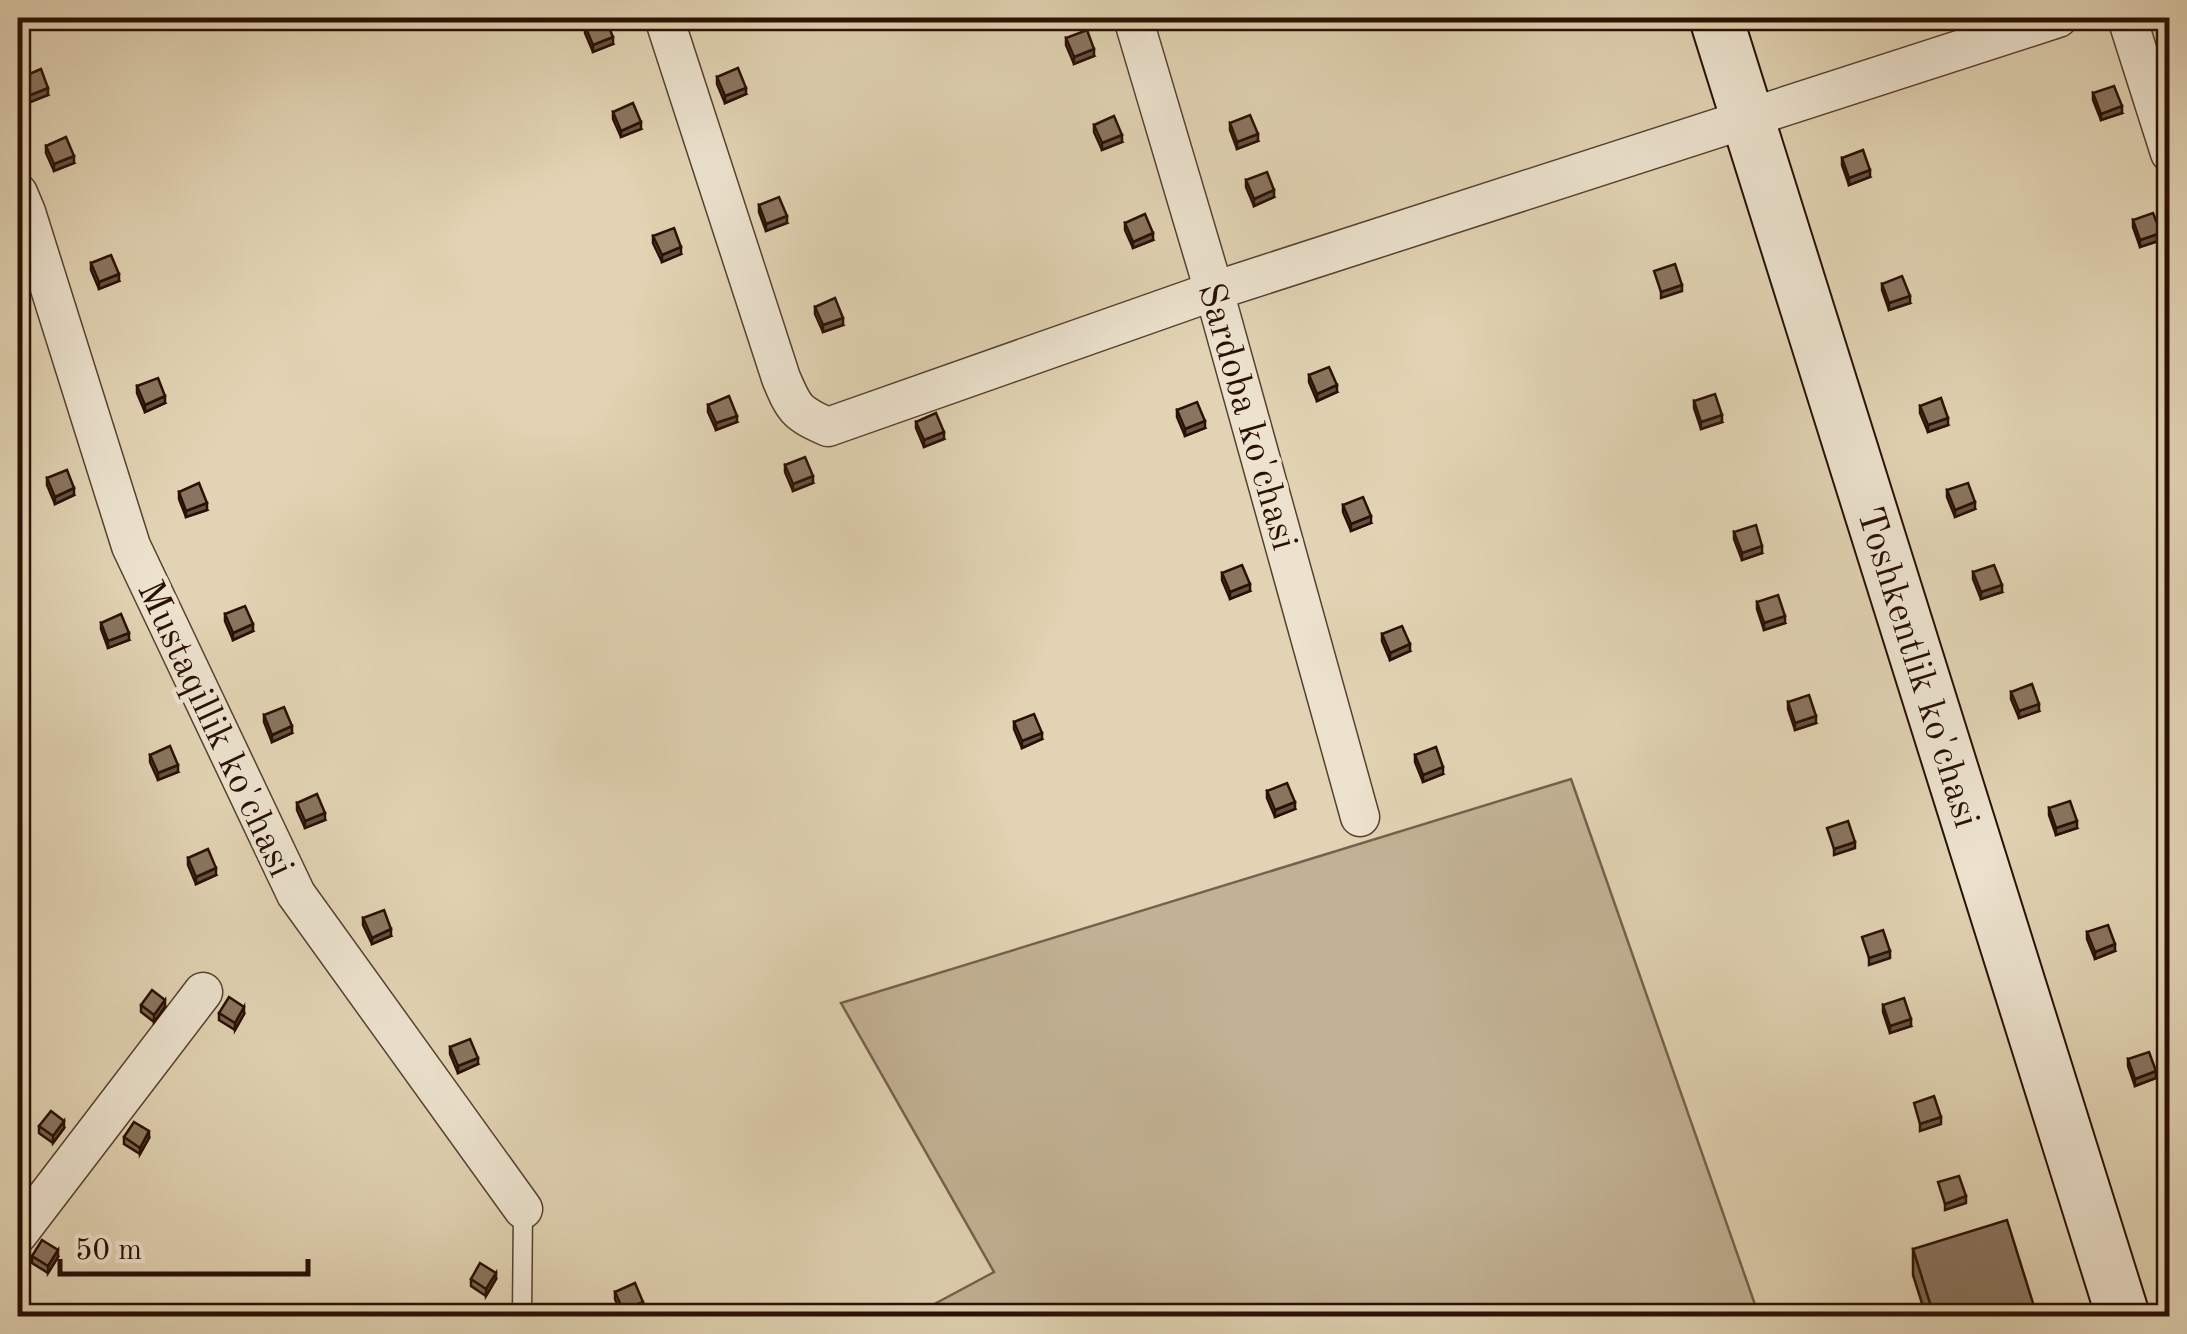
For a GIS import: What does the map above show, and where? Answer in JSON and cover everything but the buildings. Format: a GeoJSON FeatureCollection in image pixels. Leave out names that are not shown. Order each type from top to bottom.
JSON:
{"type":"FeatureCollection","features":[{"type":"Feature","properties":{"kind":"main road","name":"Toshkentlik ko'chasi"},"geometry":{"type":"LineString","coordinates":[[1716,18],[2122,1316]]}},
{"type":"Feature","properties":{"kind":"street"},"geometry":{"type":"LineString","coordinates":[[664,18],[793,408],[828,427],[1214,291],[2058,18]]}},
{"type":"Feature","properties":{"kind":"street","name":"Sardoba ko'chasi"},"geometry":{"type":"LineString","coordinates":[[1133,18],[1214,291],[1360,817]]}},
{"type":"Feature","properties":{"kind":"street"},"geometry":{"type":"LineString","coordinates":[[2127,18],[2170,153]]}},
{"type":"Feature","properties":{"kind":"street","name":"Mustaqillik ko'chasi"},"geometry":{"type":"LineString","coordinates":[[20,210],[131,546],[296,894],[524,1209]]}},
{"type":"Feature","properties":{"kind":"street"},"geometry":{"type":"LineString","coordinates":[[18,1234],[203,992]]}},
{"type":"Feature","properties":{"kind":"lane"},"geometry":{"type":"LineString","coordinates":[[522,1316],[524,1209]]}},
{"type":"Feature","properties":{"kind":"shaded area"},"geometry":{"type":"Polygon","coordinates":[[[1571,779],[1759,1316],[912,1316],[994,1272],[841,1003],[1571,779]]]}}]}
